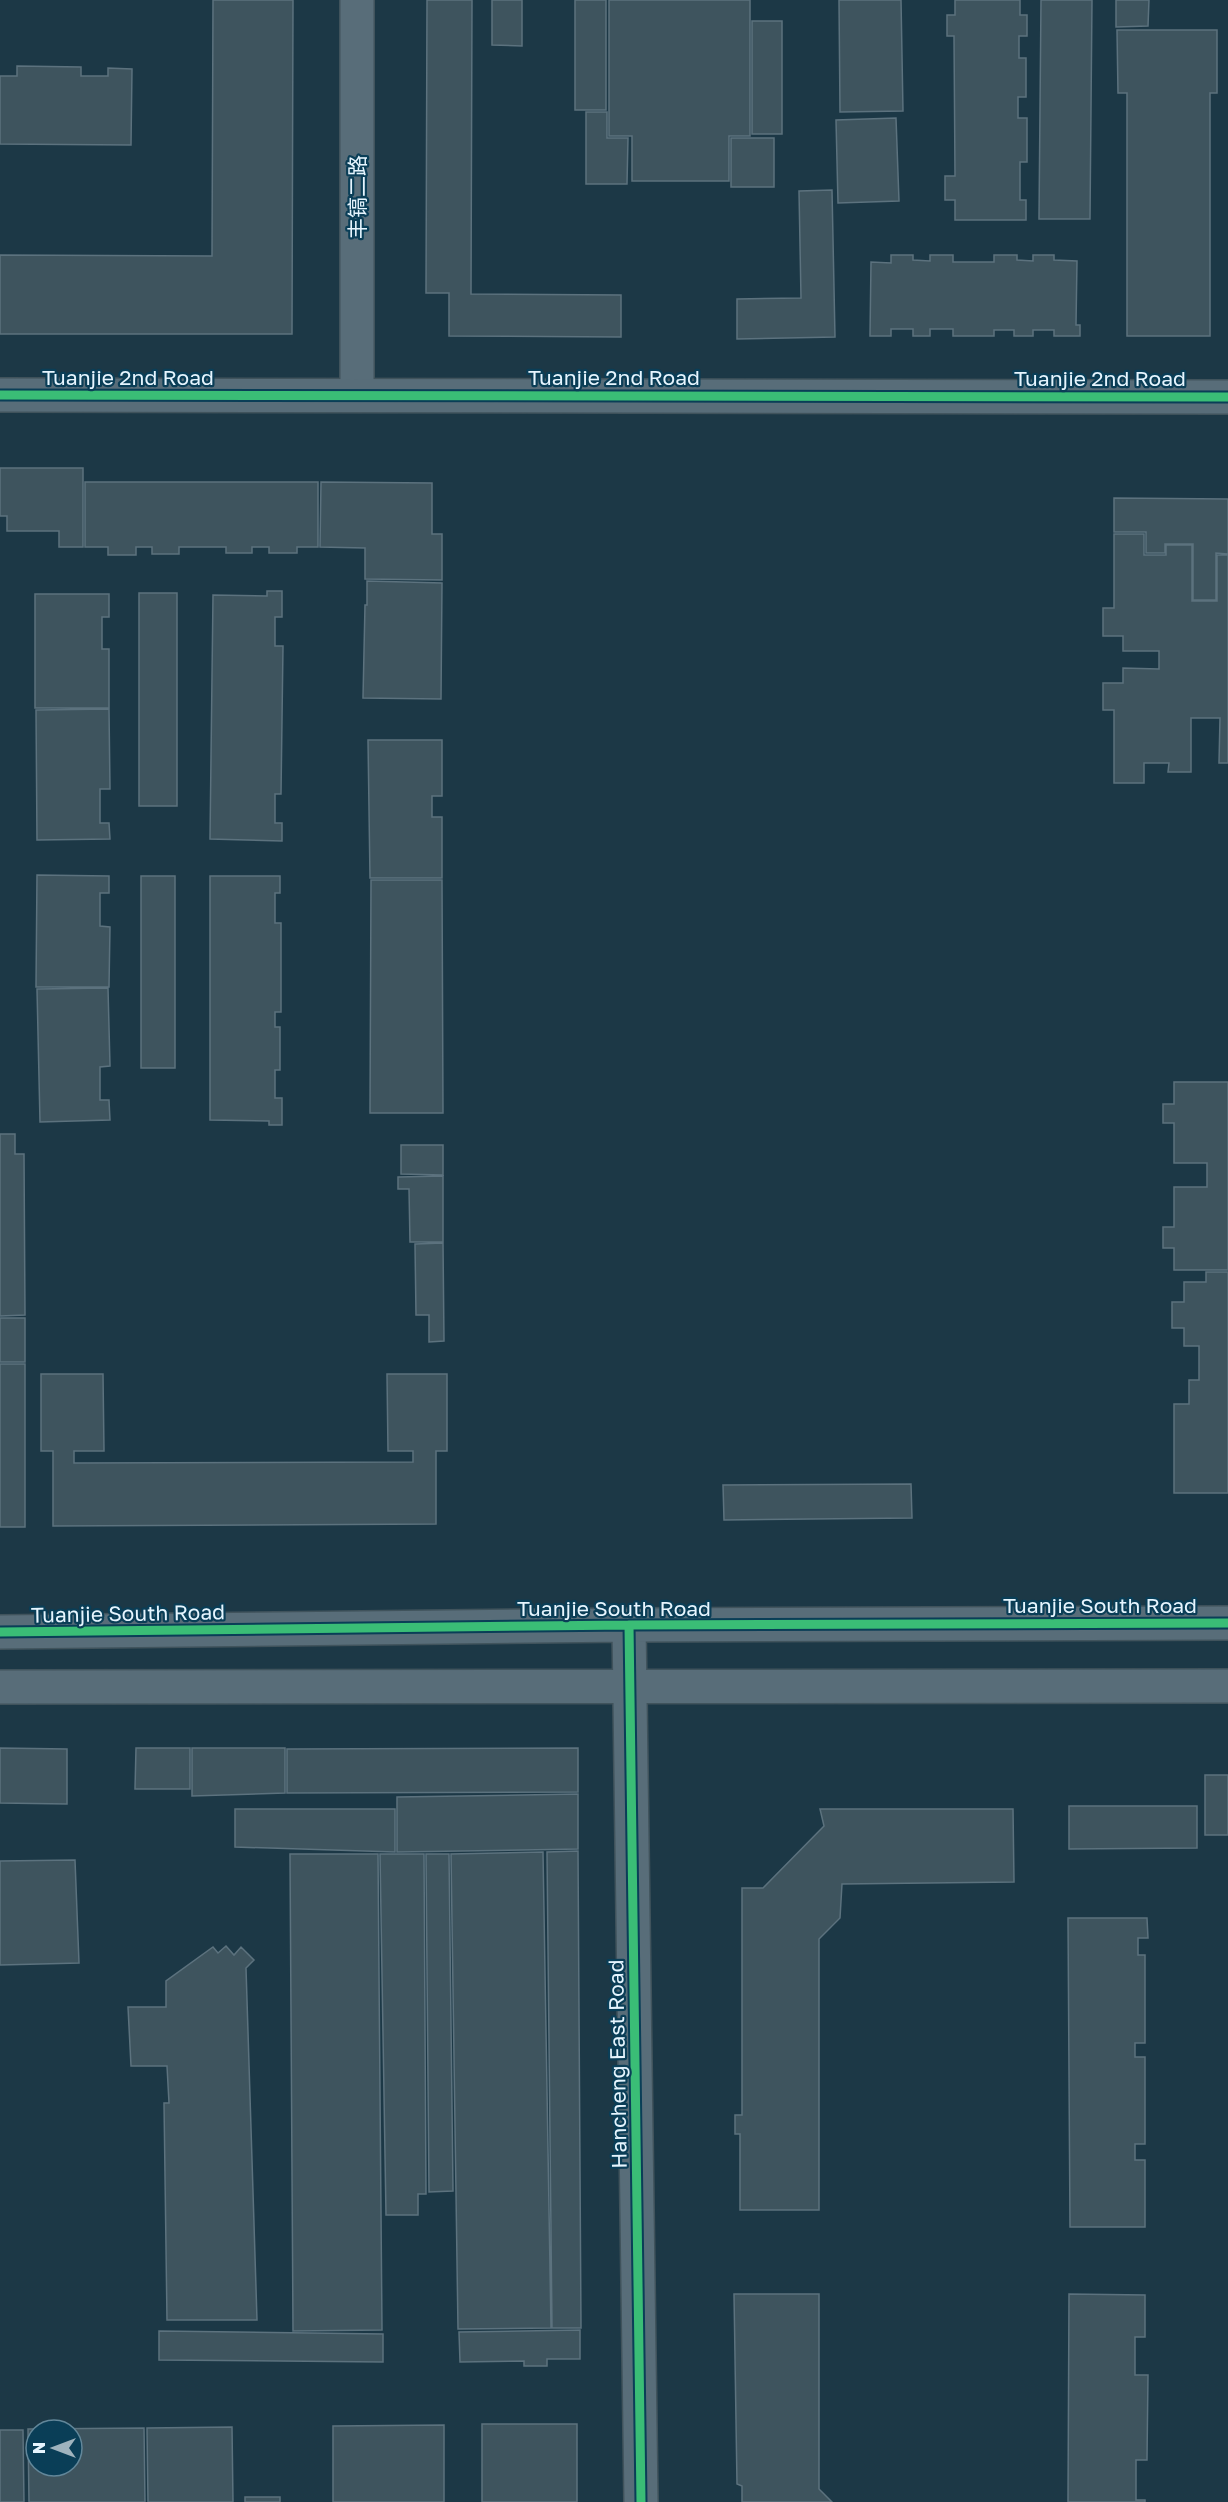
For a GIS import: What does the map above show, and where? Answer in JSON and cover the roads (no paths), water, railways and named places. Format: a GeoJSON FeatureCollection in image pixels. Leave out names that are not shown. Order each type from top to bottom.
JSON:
{"type":"FeatureCollection","features":[{"type":"Feature","properties":{"kind":"street","name":"丰镐二路"},"geometry":{"type":"LineString","coordinates":[[357,0],[357,394]]}},
{"type":"Feature","properties":{"kind":"street","name":"Tuanjie 2nd Road"},"geometry":{"type":"LineString","coordinates":[[0,395],[1228,397]]}},
{"type":"Feature","properties":{"kind":"street","name":"Tuanjie South Road"},"geometry":{"type":"LineString","coordinates":[[0,1632],[629,1625],[1228,1623]]}},
{"type":"Feature","properties":{"kind":"street","name":"Hancheng East Road"},"geometry":{"type":"LineString","coordinates":[[629,1625],[641,2502]]}},
{"type":"Feature","properties":{"kind":"street"},"geometry":{"type":"LineString","coordinates":[[0,1687],[1228,1686]]}}]}
